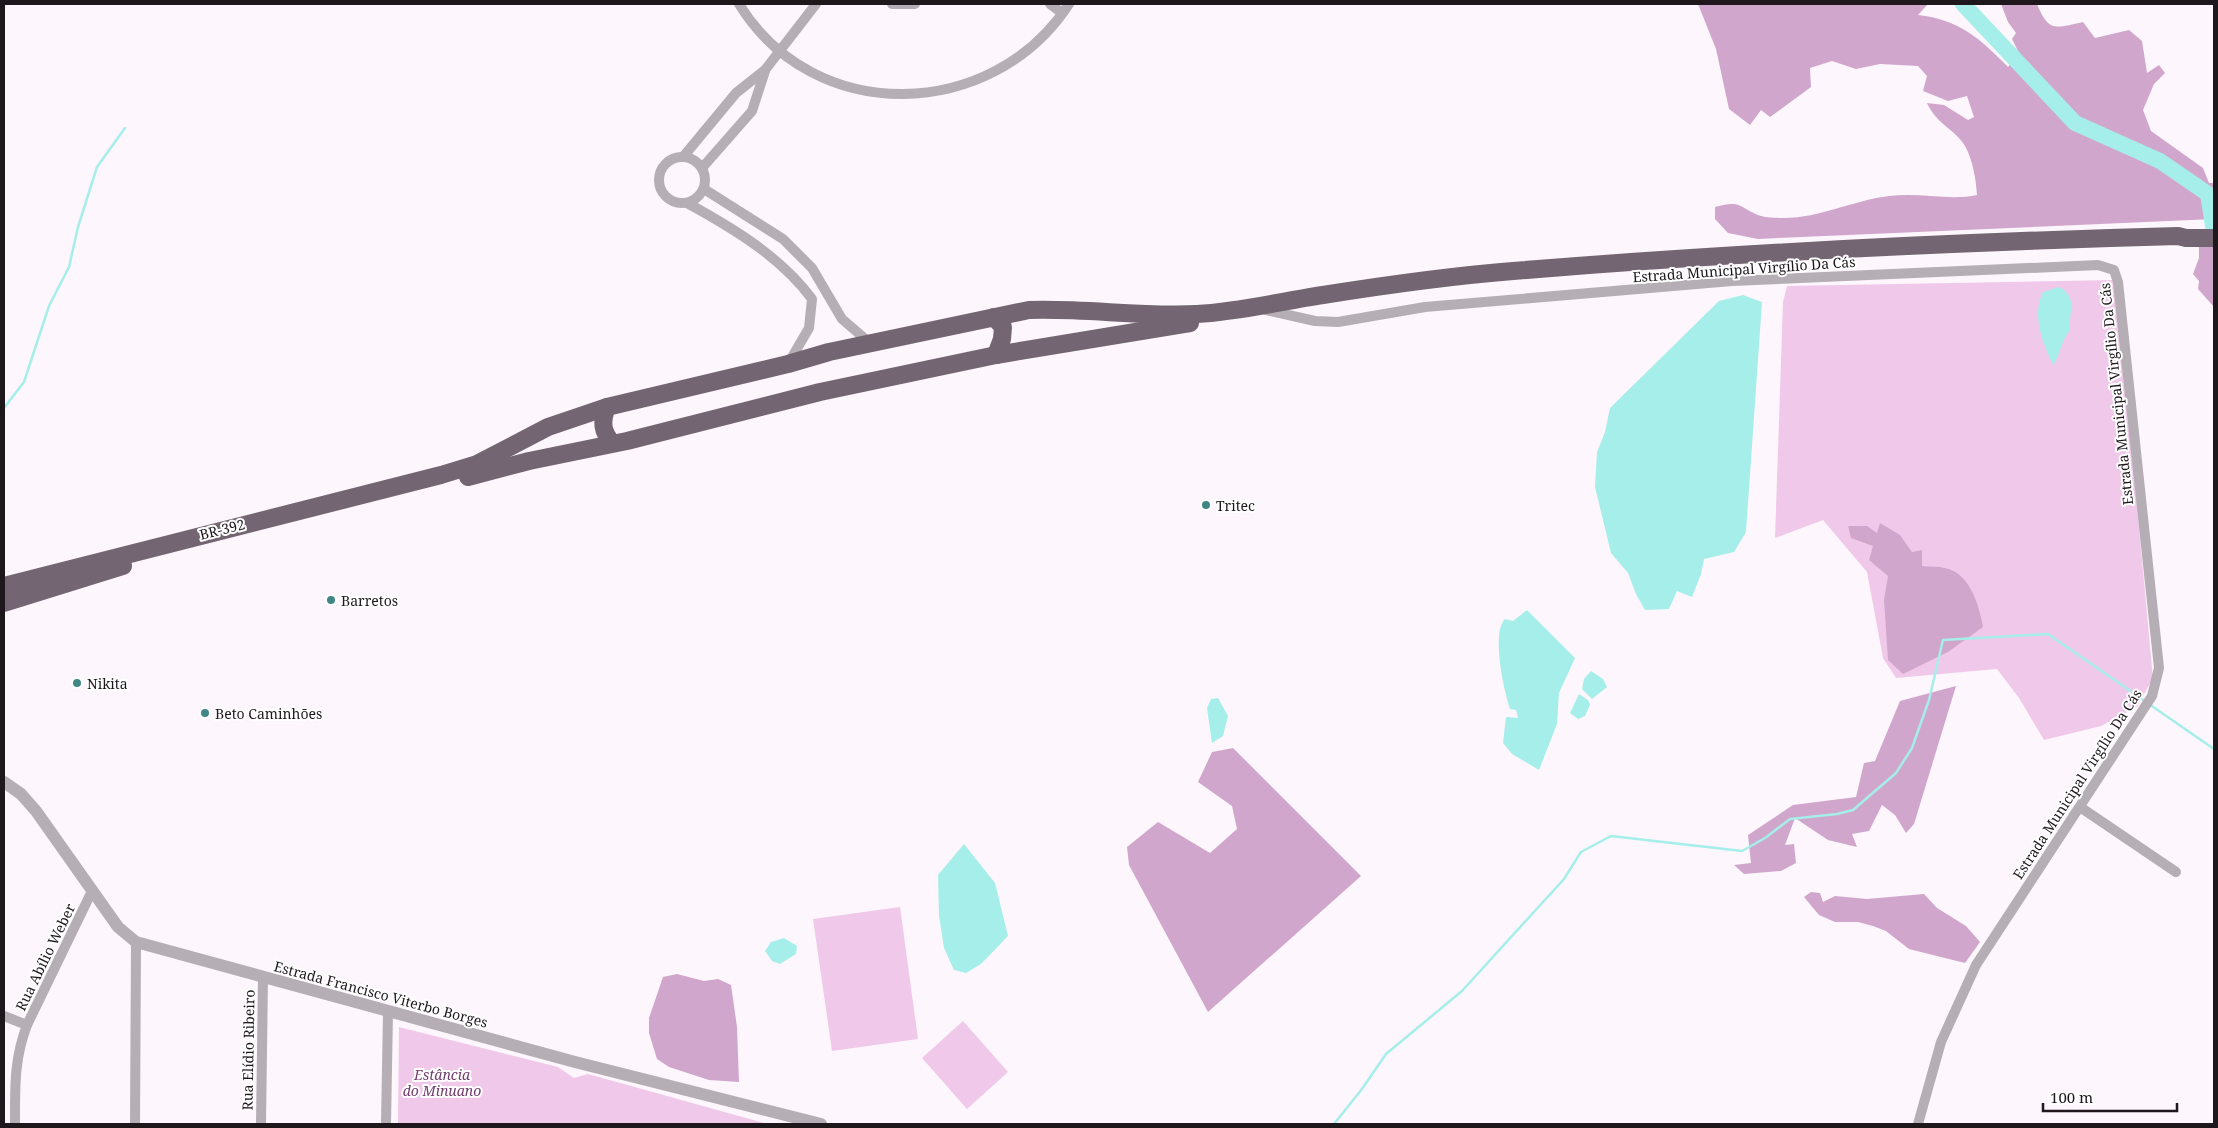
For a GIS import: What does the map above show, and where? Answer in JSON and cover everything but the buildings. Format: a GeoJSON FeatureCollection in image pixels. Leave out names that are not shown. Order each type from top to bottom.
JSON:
{"type":"FeatureCollection","features":[{"type":"Feature","properties":{"kind":"highway","name":"BR-392"},"geometry":{"type":"LineString","coordinates":[[4,586],[441,475],[477,464],[548,427],[607,406],[870,343],[1029,310],[1059,309],[1154,314],[1199,314],[1359,289],[1511,271],[1790,250],[1966,242],[2178,236],[2186,238]]}},
{"type":"Feature","properties":{"kind":"highway","name":"BR-392"},"geometry":{"type":"LineString","coordinates":[[4,603],[224,536],[430,487],[529,461],[612,444],[801,396],[996,355],[1266,310],[1431,286],[1684,263],[1859,253],[2124,244],[2186,238],[2214,238]]}},
{"type":"Feature","properties":{"kind":"highway"},"geometry":{"type":"LineString","coordinates":[[994,317],[1003,327],[1002,339],[996,355]]}},
{"type":"Feature","properties":{"kind":"highway"},"geometry":{"type":"LineString","coordinates":[[607,406],[602,424],[604,433],[612,444]]}},
{"type":"Feature","properties":{"kind":"street"},"geometry":{"type":"LineString","coordinates":[[739,4],[758,29],[780,50],[810,71],[851,88],[895,94],[938,92],[965,84],[998,70],[1034,45],[1069,4]]}},
{"type":"Feature","properties":{"kind":"street"},"geometry":{"type":"LineString","coordinates":[[683,157],[736,94],[765,70],[816,4]]}},
{"type":"Feature","properties":{"kind":"street"},"geometry":{"type":"LineString","coordinates":[[892,4],[915,4]]}},
{"type":"Feature","properties":{"kind":"street"},"geometry":{"type":"LineString","coordinates":[[1050,4],[1062,13]]}},
{"type":"Feature","properties":{"kind":"street"},"geometry":{"type":"LineString","coordinates":[[702,168],[752,111],[765,70]]}},
{"type":"Feature","properties":{"kind":"street"},"geometry":{"type":"LineString","coordinates":[[683,157],[694,160],[702,168],[705,178],[704,189],[697,198],[687,203],[676,203],[666,197],[659,182],[663,166],[672,159],[683,157]]}},
{"type":"Feature","properties":{"kind":"street"},"geometry":{"type":"LineString","coordinates":[[704,189],[783,239],[812,268],[842,319],[870,343]]}},
{"type":"Feature","properties":{"kind":"street"},"geometry":{"type":"LineString","coordinates":[[687,203],[764,251],[801,284],[812,300],[808,328],[788,364]]}},
{"type":"Feature","properties":{"kind":"street","name":"Estrada Municipal Virgílio Da Cás"},"geometry":{"type":"LineString","coordinates":[[1266,310],[1315,321],[1338,322],[1425,308],[1732,281],[2098,265],[2114,270],[2118,282],[2159,668],[2152,696],[1976,964],[1941,1042],[1918,1124]]}},
{"type":"Feature","properties":{"kind":"street","name":"Estrada Francisco Viterbo Borges"},"geometry":{"type":"LineString","coordinates":[[4,782],[21,794],[36,810],[118,928],[136,942],[571,1061],[822,1124]]}},
{"type":"Feature","properties":{"kind":"street"},"geometry":{"type":"LineString","coordinates":[[2080,807],[2176,872]]}},
{"type":"Feature","properties":{"kind":"street","name":"Rua Abílio Weber"},"geometry":{"type":"LineString","coordinates":[[15,1124],[16,1067],[20,1045],[27,1025],[92,891]]}},
{"type":"Feature","properties":{"kind":"street"},"geometry":{"type":"LineString","coordinates":[[135,1124],[136,942]]}},
{"type":"Feature","properties":{"kind":"street","name":"Rua Elídio Ribeiro"},"geometry":{"type":"LineString","coordinates":[[261,1124],[263,977]]}},
{"type":"Feature","properties":{"kind":"street"},"geometry":{"type":"LineString","coordinates":[[386,1124],[388,1012]]}},
{"type":"Feature","properties":{"kind":"street"},"geometry":{"type":"LineString","coordinates":[[4,1016],[27,1025]]}},
{"type":"Feature","properties":{"kind":"green space"},"geometry":{"type":"Polygon","coordinates":[[[2116,280],[2153,678],[2137,707],[2101,726],[2044,740],[2019,698],[1997,669],[1896,678],[1883,658],[1867,572],[1823,520],[1775,538],[1783,302],[1787,286],[2116,280]]]}},
{"type":"Feature","properties":{"kind":"green space"},"geometry":{"type":"Polygon","coordinates":[[[900,907],[918,1039],[832,1051],[813,919],[900,907]]]}},
{"type":"Feature","properties":{"kind":"green space"},"geometry":{"type":"Polygon","coordinates":[[[963,1021],[1008,1072],[967,1109],[922,1058],[963,1021]]]}},
{"type":"Feature","properties":{"kind":"green space","name":"Estância do Minuano"},"geometry":{"type":"Polygon","coordinates":[[[399,1027],[558,1067],[574,1078],[588,1074],[768,1124],[398,1124],[399,1027]]]}},
{"type":"Feature","properties":{"kind":"shaded area"},"geometry":{"type":"Polygon","coordinates":[[[1698,4],[1928,4],[1918,15],[1945,21],[1968,32],[2008,67],[2019,53],[2012,39],[2016,33],[2008,22],[2001,4],[2037,4],[2049,24],[2059,27],[2083,22],[2095,38],[2129,30],[2142,41],[2147,73],[2159,65],[2165,73],[2154,84],[2143,110],[2151,131],[2203,168],[2209,183],[2214,183],[2214,219],[1758,239],[1728,233],[1715,219],[1715,207],[1736,204],[1761,216],[1784,218],[1811,215],[1889,196],[1966,197],[1977,195],[1974,170],[1965,146],[1936,117],[1927,103],[1944,105],[1968,120],[1974,117],[1967,96],[1948,101],[1923,91],[1927,76],[1918,66],[1880,64],[1856,69],[1832,61],[1810,68],[1811,87],[1770,117],[1761,110],[1750,125],[1729,109],[1716,49],[1698,4]]]}},
{"type":"Feature","properties":{"kind":"shaded area"},"geometry":{"type":"Polygon","coordinates":[[[2214,244],[2214,307],[2198,289],[2199,281],[2193,274],[2199,258],[2199,245],[2214,244]]]}},
{"type":"Feature","properties":{"kind":"shaded area"},"geometry":{"type":"Polygon","coordinates":[[[1880,523],[1900,535],[1912,552],[1922,550],[1922,566],[1945,568],[1961,576],[1976,600],[1983,627],[1948,652],[1903,674],[1888,660],[1884,600],[1888,576],[1869,560],[1873,546],[1851,538],[1848,526],[1867,526],[1877,533],[1880,523]]]}},
{"type":"Feature","properties":{"kind":"shaded area"},"geometry":{"type":"Polygon","coordinates":[[[1956,686],[1914,824],[1906,833],[1895,815],[1882,805],[1869,831],[1852,834],[1857,847],[1828,840],[1795,818],[1785,845],[1794,844],[1796,863],[1781,871],[1744,874],[1734,865],[1751,863],[1748,835],[1793,805],[1856,797],[1864,763],[1875,761],[1900,701],[1956,686]]]}},
{"type":"Feature","properties":{"kind":"shaded area"},"geometry":{"type":"Polygon","coordinates":[[[1233,748],[1361,876],[1208,1012],[1129,865],[1127,847],[1158,822],[1210,853],[1237,829],[1232,806],[1198,782],[1212,752],[1233,748]]]}},
{"type":"Feature","properties":{"kind":"shaded area"},"geometry":{"type":"Polygon","coordinates":[[[1811,892],[1820,893],[1823,902],[1835,896],[1867,899],[1924,894],[1937,908],[1966,926],[1980,942],[1965,963],[1909,949],[1886,931],[1873,926],[1858,922],[1835,922],[1819,915],[1804,897],[1811,892]]]}},
{"type":"Feature","properties":{"kind":"shaded area"},"geometry":{"type":"Polygon","coordinates":[[[677,974],[704,981],[718,979],[731,985],[737,1027],[739,1082],[709,1080],[669,1067],[657,1059],[649,1033],[649,1018],[663,977],[677,974]]]}},
{"type":"Feature","properties":{"kind":"water"},"geometry":{"type":"Polygon","coordinates":[[[2059,287],[2065,291],[2071,301],[2070,330],[2053,365],[2042,339],[2038,310],[2043,292],[2059,287]]]}},
{"type":"Feature","properties":{"kind":"water"},"geometry":{"type":"Polygon","coordinates":[[[1743,295],[1762,302],[1746,532],[1734,552],[1704,559],[1701,574],[1692,597],[1677,591],[1669,609],[1645,610],[1628,573],[1611,553],[1595,487],[1597,452],[1605,432],[1610,408],[1719,301],[1743,295]]]}},
{"type":"Feature","properties":{"kind":"water"},"geometry":{"type":"Polygon","coordinates":[[[1527,610],[1575,658],[1559,693],[1557,724],[1539,770],[1512,754],[1503,743],[1506,717],[1518,718],[1516,710],[1510,709],[1505,689],[1500,662],[1499,636],[1505,619],[1513,621],[1527,610]]]}},
{"type":"Feature","properties":{"kind":"water"},"geometry":{"type":"Polygon","coordinates":[[[1591,671],[1603,679],[1607,687],[1592,699],[1582,689],[1584,679],[1591,671]]]}},
{"type":"Feature","properties":{"kind":"water"},"geometry":{"type":"Polygon","coordinates":[[[1579,694],[1588,700],[1590,705],[1585,716],[1578,719],[1570,713],[1579,694]]]}},
{"type":"Feature","properties":{"kind":"water"},"geometry":{"type":"Polygon","coordinates":[[[1218,698],[1228,716],[1223,736],[1212,743],[1207,708],[1211,699],[1218,698]]]}},
{"type":"Feature","properties":{"kind":"water"},"geometry":{"type":"Polygon","coordinates":[[[964,844],[995,883],[1008,936],[981,964],[966,973],[954,970],[944,948],[939,916],[938,875],[964,844]]]}},
{"type":"Feature","properties":{"kind":"water"},"geometry":{"type":"Polygon","coordinates":[[[784,938],[797,946],[796,954],[780,964],[772,961],[765,951],[771,942],[784,938]]]}},
{"type":"Feature","properties":{"kind":"waterway"},"geometry":{"type":"LineString","coordinates":[[1963,4],[2075,123],[2160,161],[2208,194],[2214,232]]}},
{"type":"Feature","properties":{"kind":"waterway"},"geometry":{"type":"LineString","coordinates":[[4,408],[24,382],[49,306],[69,267],[78,227],[97,167],[125,128]]}},
{"type":"Feature","properties":{"kind":"waterway"},"geometry":{"type":"LineString","coordinates":[[1334,1124],[1362,1089],[1386,1054],[1462,991],[1564,879],[1581,852],[1611,836],[1742,851],[1765,838],[1790,819],[1837,814],[1853,810],[1896,773],[1912,748],[1929,700],[1943,640],[2048,634],[2145,701]]}},
{"type":"Feature","properties":{"kind":"waterway"},"geometry":{"type":"LineString","coordinates":[[2149,704],[2214,749]]}},
{"type":"Feature","properties":{"kind":"place","name":"Tritec"},"geometry":{"type":"Point","coordinates":[1206,505]}},
{"type":"Feature","properties":{"kind":"place","name":"Barretos"},"geometry":{"type":"Point","coordinates":[331,600]}},
{"type":"Feature","properties":{"kind":"place","name":"Nikita"},"geometry":{"type":"Point","coordinates":[77,683]}},
{"type":"Feature","properties":{"kind":"place","name":"Beto Caminhões"},"geometry":{"type":"Point","coordinates":[205,713]}}]}
